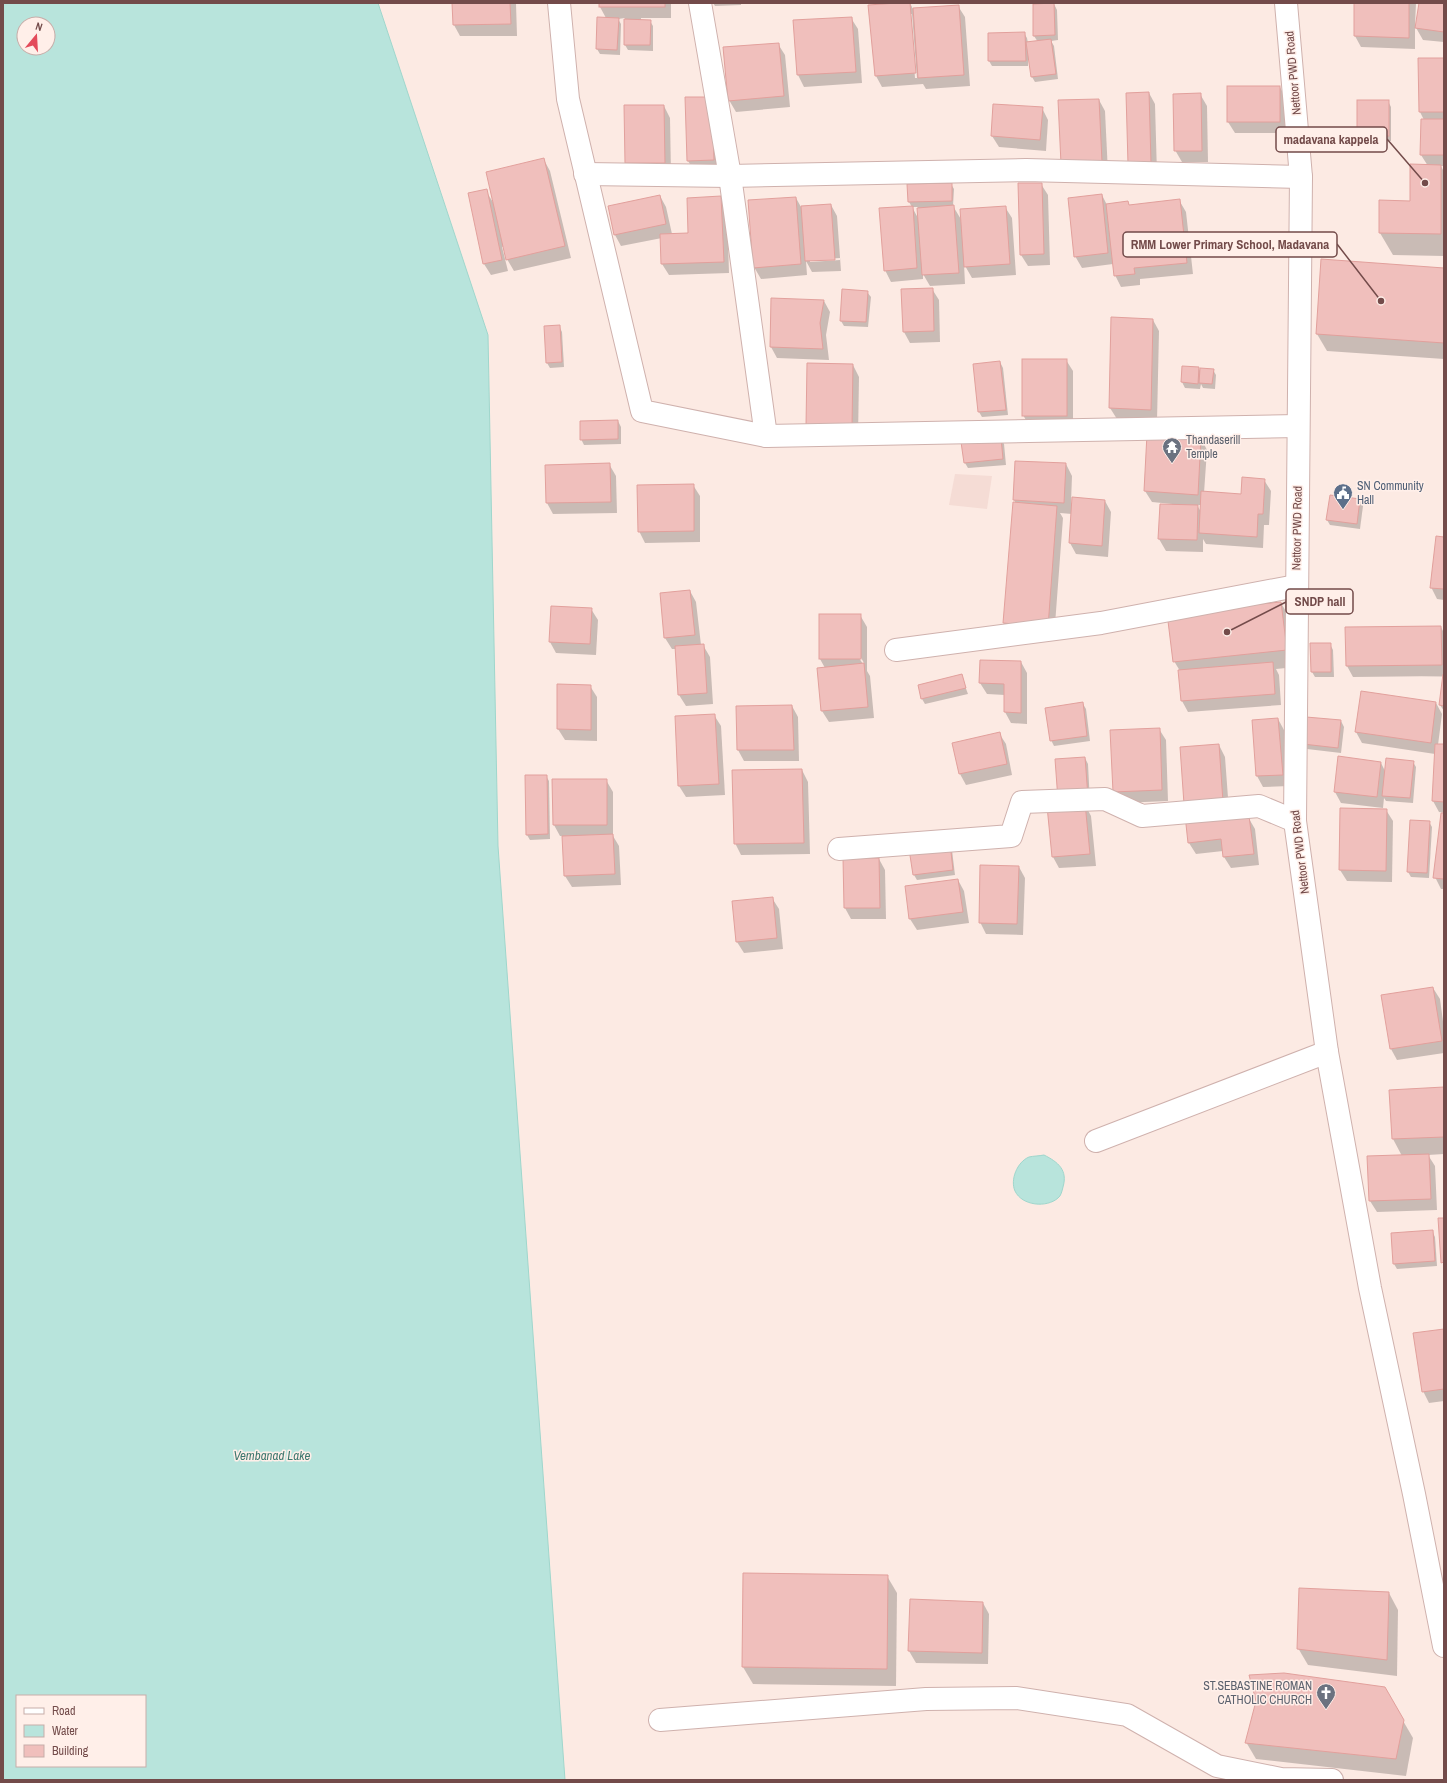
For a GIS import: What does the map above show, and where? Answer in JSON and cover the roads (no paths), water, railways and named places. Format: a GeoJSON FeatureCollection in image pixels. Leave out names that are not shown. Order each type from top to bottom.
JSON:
{"type":"FeatureCollection","features":[{"type":"Feature","properties":{"kind":"street"},"geometry":{"type":"LineString","coordinates":[[559,3],[568,99],[642,411],[766,436],[1298,426]]}},
{"type":"Feature","properties":{"kind":"street"},"geometry":{"type":"LineString","coordinates":[[700,3],[730,176],[766,436]]}},
{"type":"Feature","properties":{"kind":"street","name":"Nettoor PWD Road"},"geometry":{"type":"LineString","coordinates":[[1286,3],[1301,177],[1295,821],[1327,1052],[1370,1288],[1437,1570],[1444,1646]]}},
{"type":"Feature","properties":{"kind":"street"},"geometry":{"type":"LineString","coordinates":[[585,174],[730,176],[1026,170],[1301,177]]}},
{"type":"Feature","properties":{"kind":"street"},"geometry":{"type":"LineString","coordinates":[[896,650],[1101,623],[1296,586]]}},
{"type":"Feature","properties":{"kind":"street"},"geometry":{"type":"LineString","coordinates":[[840,849],[1011,836],[1022,802],[1105,799],[1142,816],[1259,806],[1295,821]]}},
{"type":"Feature","properties":{"kind":"street"},"geometry":{"type":"LineString","coordinates":[[1096,1141],[1327,1052]]}},
{"type":"Feature","properties":{"kind":"street"},"geometry":{"type":"LineString","coordinates":[[660,1720],[926,1699],[1017,1698],[1127,1715],[1217,1766],[1281,1779],[1332,1780]]}},
{"type":"Feature","properties":{"kind":"water","name":"Vembanad Lake"},"geometry":{"type":"Polygon","coordinates":[[[3,3],[378,3],[488,335],[498,846],[565,1780],[3,1780],[3,3]]]}},
{"type":"Feature","properties":{"kind":"water"},"geometry":{"type":"Polygon","coordinates":[[[1044,1155],[1054,1161],[1063,1171],[1064,1181],[1062,1192],[1058,1198],[1053,1201],[1035,1204],[1023,1200],[1018,1196],[1013,1182],[1018,1167],[1025,1159],[1044,1155]]]}},
{"type":"Feature","properties":{"kind":"place","name":"madavana kappela"},"geometry":{"type":"Point","coordinates":[1425,183]}},
{"type":"Feature","properties":{"kind":"place","name":"RMM Lower Primary School, Madavana"},"geometry":{"type":"Point","coordinates":[1381,301]}},
{"type":"Feature","properties":{"kind":"place","name":"Thandaserill Temple"},"geometry":{"type":"Point","coordinates":[1172,464]}},
{"type":"Feature","properties":{"kind":"place","name":"SN Community Hall"},"geometry":{"type":"Point","coordinates":[1343,510]}},
{"type":"Feature","properties":{"kind":"place","name":"SNDP hall"},"geometry":{"type":"Point","coordinates":[1227,632]}},
{"type":"Feature","properties":{"kind":"place","name":"ST.SEBASTINE ROMAN CATHOLIC CHURCH"},"geometry":{"type":"Point","coordinates":[1326,1710]}}]}
